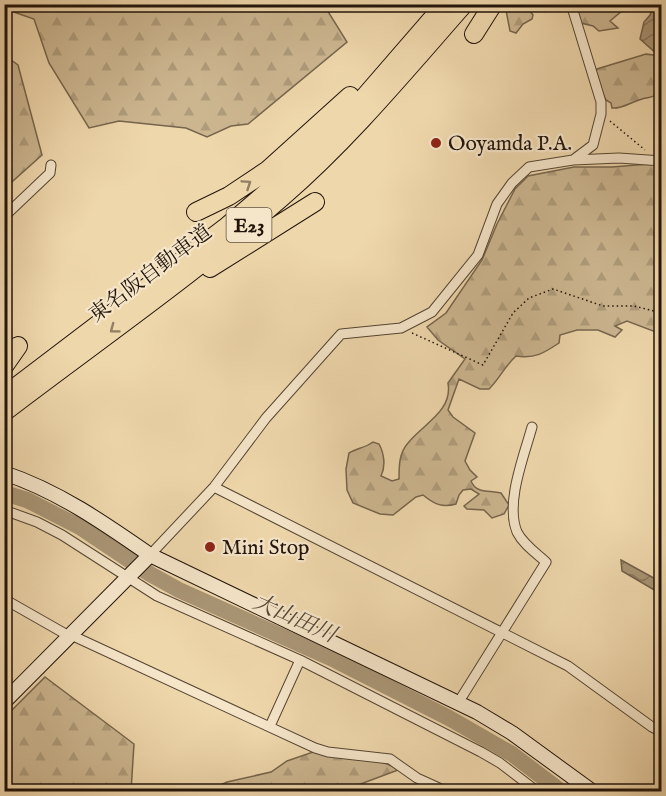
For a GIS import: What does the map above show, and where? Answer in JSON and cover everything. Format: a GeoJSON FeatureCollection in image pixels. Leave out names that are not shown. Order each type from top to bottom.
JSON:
{"type":"FeatureCollection","features":[{"type":"Feature","properties":{"kind":"highway","name":"東名阪自動車道"},"geometry":{"type":"LineString","coordinates":[[4,412],[147,305],[283,196],[371,110],[464,4]]}},
{"type":"Feature","properties":{"kind":"highway"},"geometry":{"type":"LineString","coordinates":[[474,34],[494,4]]}},
{"type":"Feature","properties":{"kind":"highway","name":"東名阪自動車道"},"geometry":{"type":"LineString","coordinates":[[4,396],[225,228],[273,187],[361,101],[445,6]]}},
{"type":"Feature","properties":{"kind":"highway"},"geometry":{"type":"LineString","coordinates":[[196,212],[229,196],[268,170],[315,129],[445,6]]}},
{"type":"Feature","properties":{"kind":"highway"},"geometry":{"type":"LineString","coordinates":[[147,305],[168,297],[315,202]]}},
{"type":"Feature","properties":{"kind":"highway"},"geometry":{"type":"LineString","coordinates":[[4,366],[18,346]]}},
{"type":"Feature","properties":{"kind":"street"},"geometry":{"type":"LineString","coordinates":[[571,4],[601,102],[602,114],[593,144],[573,160]]}},
{"type":"Feature","properties":{"kind":"street"},"geometry":{"type":"LineString","coordinates":[[4,702],[214,487],[266,418],[341,334],[400,328],[432,312],[478,255],[497,204],[512,183],[529,167],[573,160],[619,158],[662,161]]}},
{"type":"Feature","properties":{"kind":"street"},"geometry":{"type":"LineString","coordinates":[[4,219],[50,173],[51,165]]}},
{"type":"Feature","properties":{"kind":"street"},"geometry":{"type":"LineString","coordinates":[[458,703],[546,562],[525,543],[518,532],[515,521],[515,490],[532,427]]}},
{"type":"Feature","properties":{"kind":"street"},"geometry":{"type":"LineString","coordinates":[[4,473],[69,502],[105,523],[148,556],[458,703],[512,733],[589,790]]}},
{"type":"Feature","properties":{"kind":"street"},"geometry":{"type":"LineString","coordinates":[[214,487],[568,666],[652,728],[662,732]]}},
{"type":"Feature","properties":{"kind":"street"},"geometry":{"type":"LineString","coordinates":[[4,510],[54,530],[157,596],[300,660],[481,752],[500,763],[538,792]]}},
{"type":"Feature","properties":{"kind":"street"},"geometry":{"type":"LineString","coordinates":[[4,599],[70,635],[328,752],[390,759],[417,778],[448,792]]}},
{"type":"Feature","properties":{"kind":"street"},"geometry":{"type":"LineString","coordinates":[[270,726],[300,660]]}},
{"type":"Feature","properties":{"kind":"path"},"geometry":{"type":"LineString","coordinates":[[602,114],[648,153]]}},
{"type":"Feature","properties":{"kind":"path"},"geometry":{"type":"LineString","coordinates":[[400,328],[483,365],[513,313],[529,297],[553,289],[603,306],[634,306],[662,313]]}},
{"type":"Feature","properties":{"kind":"green space"},"geometry":{"type":"Polygon","coordinates":[[[4,5],[324,5],[347,42],[248,124],[231,126],[207,137],[186,128],[119,121],[89,128],[49,63],[34,19],[8,10],[4,5]]]}},
{"type":"Feature","properties":{"kind":"green space"},"geometry":{"type":"Polygon","coordinates":[[[505,5],[532,5],[530,11],[533,15],[532,19],[523,24],[516,33],[510,31],[505,5]]]}},
{"type":"Feature","properties":{"kind":"green space"},"geometry":{"type":"Polygon","coordinates":[[[575,5],[629,5],[610,21],[618,28],[599,31],[593,26],[581,23],[575,5]]]}},
{"type":"Feature","properties":{"kind":"green space"},"geometry":{"type":"Polygon","coordinates":[[[646,54],[661,56],[661,93],[622,107],[612,108],[593,74],[597,69],[646,54]]]}},
{"type":"Feature","properties":{"kind":"green space"},"geometry":{"type":"Polygon","coordinates":[[[4,55],[18,65],[42,155],[5,188],[4,55]]]}},
{"type":"Feature","properties":{"kind":"green space"},"geometry":{"type":"Polygon","coordinates":[[[661,163],[661,334],[627,321],[615,326],[622,330],[615,337],[598,330],[577,330],[560,335],[559,343],[549,350],[529,357],[516,356],[489,389],[480,389],[459,379],[448,410],[453,417],[475,433],[465,461],[477,477],[471,481],[480,490],[501,493],[509,505],[504,514],[492,518],[484,510],[467,509],[464,506],[479,494],[471,489],[463,490],[456,504],[446,506],[431,501],[423,495],[416,497],[393,515],[380,514],[353,503],[347,490],[346,469],[349,453],[373,442],[379,444],[384,460],[381,476],[392,481],[399,479],[400,460],[405,447],[436,416],[446,402],[448,383],[465,359],[438,340],[427,327],[446,313],[482,260],[515,189],[528,176],[574,167],[661,163]]]}},
{"type":"Feature","properties":{"kind":"green space"},"geometry":{"type":"Polygon","coordinates":[[[45,677],[134,744],[131,791],[5,791],[5,717],[45,677]]]}},
{"type":"Feature","properties":{"kind":"green space"},"geometry":{"type":"Polygon","coordinates":[[[313,752],[369,759],[390,765],[398,770],[342,791],[216,792],[216,787],[227,782],[271,772],[287,761],[313,752]]]}},
{"type":"Feature","properties":{"kind":"water"},"geometry":{"type":"Polygon","coordinates":[[[654,4],[661,5],[661,55],[658,55],[640,39],[644,22],[650,15],[654,4]]]}},
{"type":"Feature","properties":{"kind":"water"},"geometry":{"type":"Polygon","coordinates":[[[621,560],[661,582],[661,594],[622,571],[621,560]]]}},
{"type":"Feature","properties":{"kind":"waterway","name":"大山田川"},"geometry":{"type":"LineString","coordinates":[[4,493],[27,500],[80,527],[150,574],[179,590],[335,660],[449,718],[512,754],[562,792]]}},
{"type":"Feature","properties":{"kind":"place","name":"Ooyamda P.A."},"geometry":{"type":"Point","coordinates":[436,143]}},
{"type":"Feature","properties":{"kind":"place","name":"Mini Stop"},"geometry":{"type":"Point","coordinates":[210,547]}}]}
